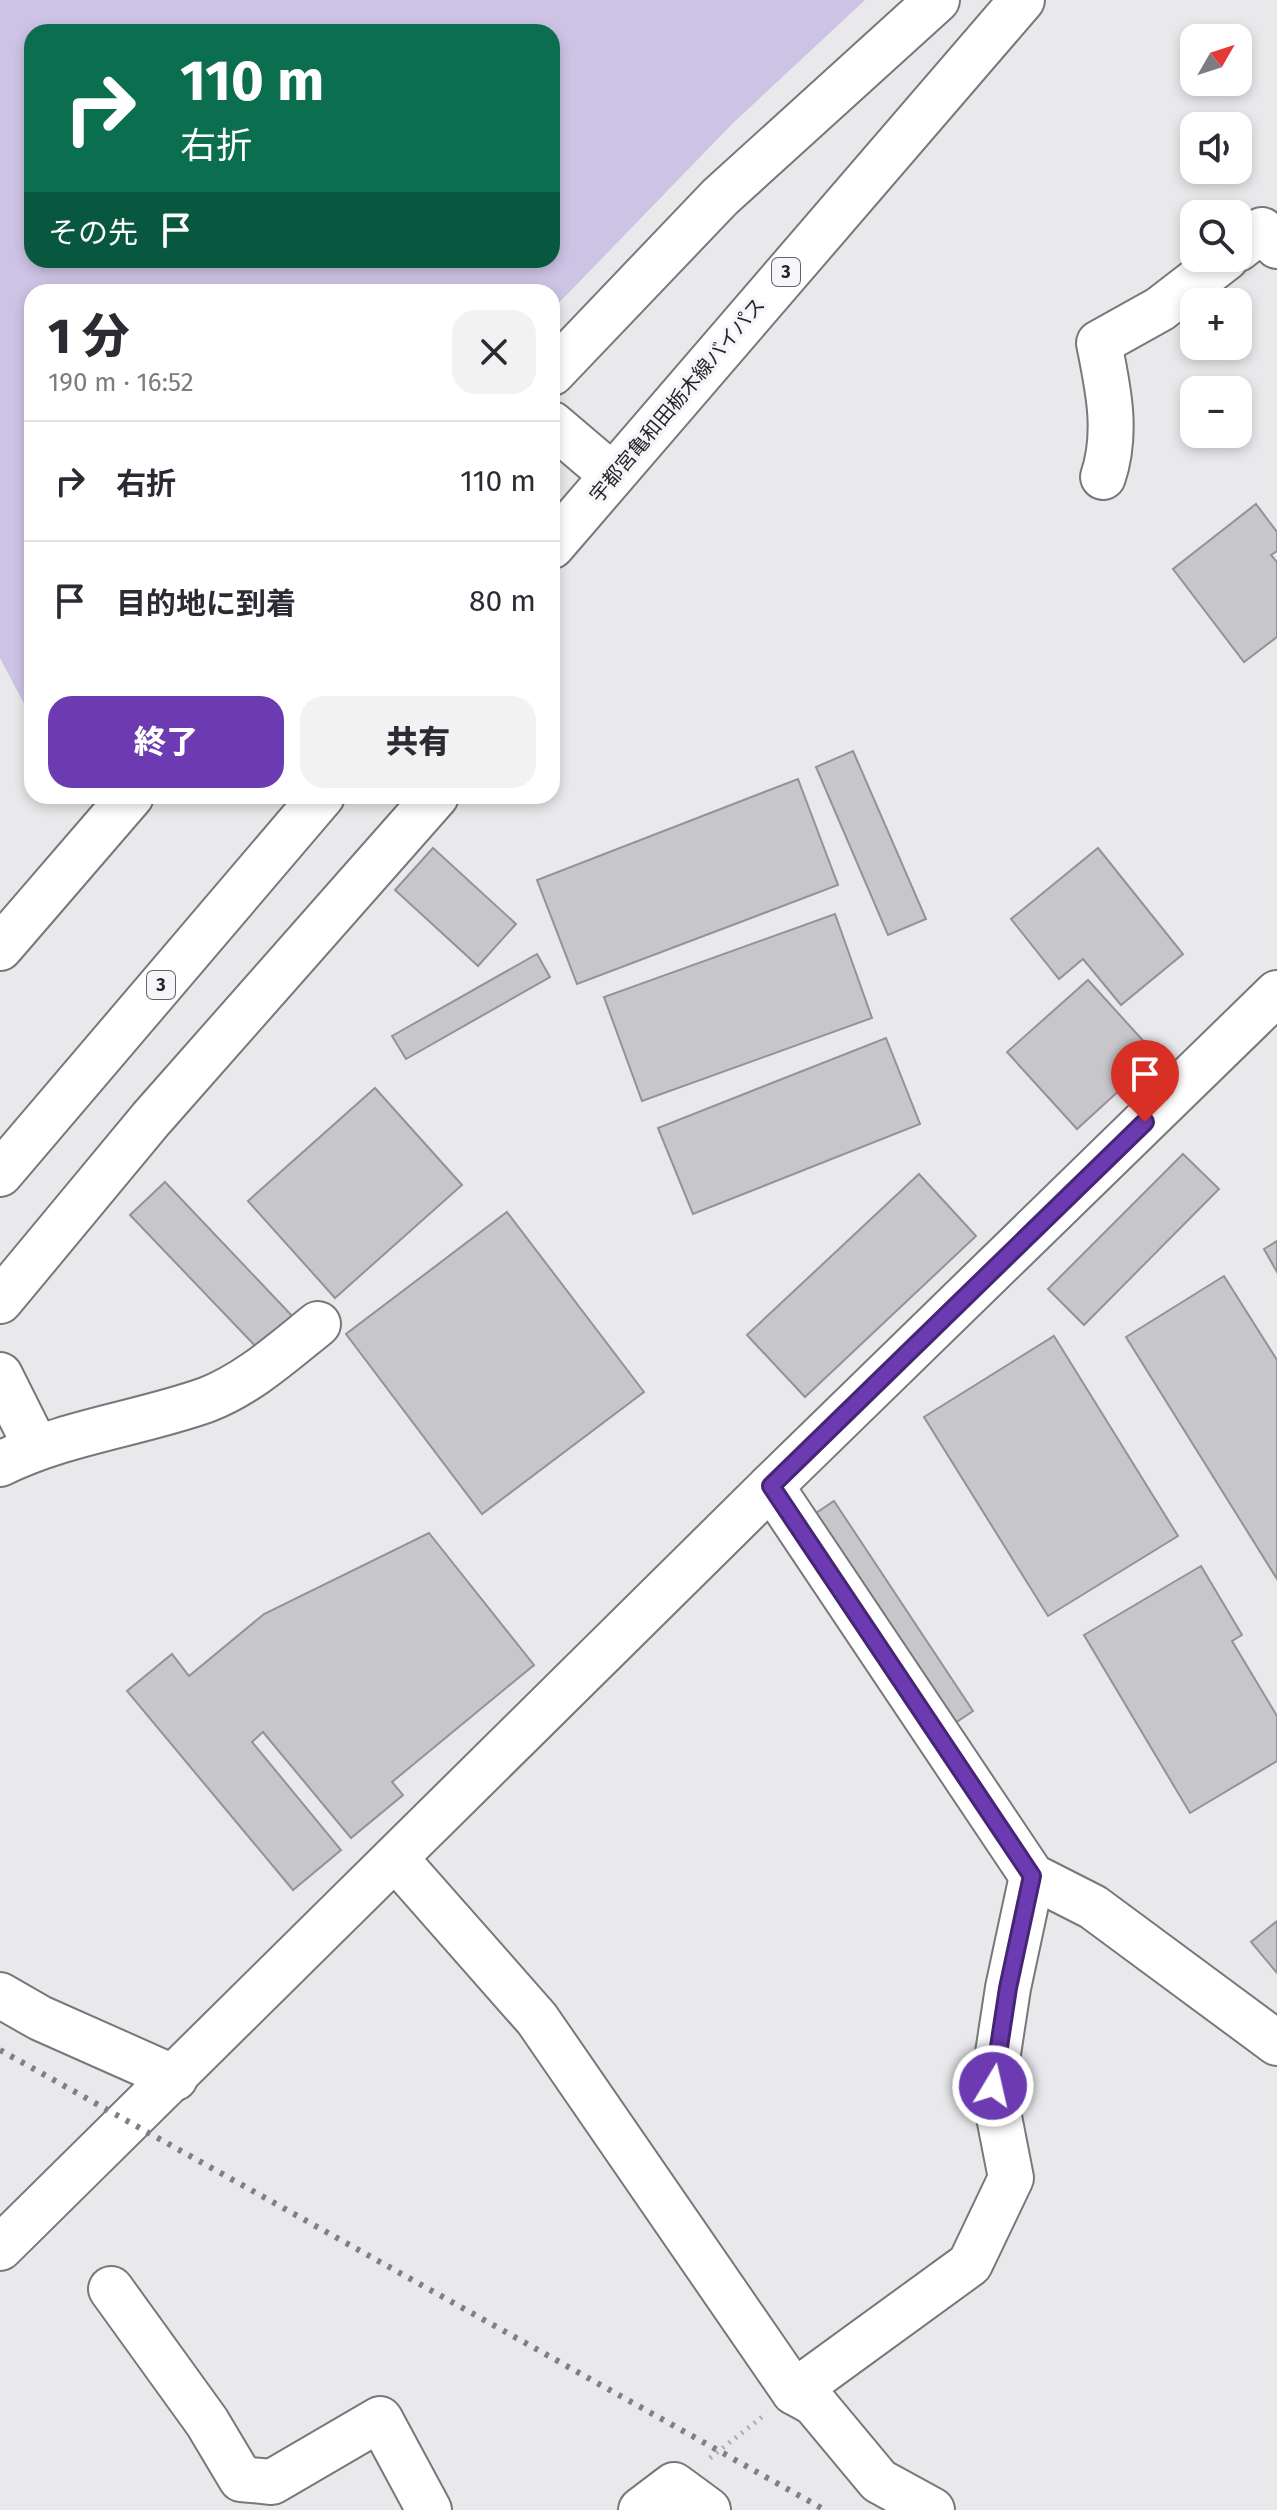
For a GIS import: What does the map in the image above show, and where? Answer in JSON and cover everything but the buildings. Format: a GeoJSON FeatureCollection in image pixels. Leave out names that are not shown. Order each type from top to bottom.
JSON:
{"type":"FeatureCollection","features":[{"type":"Feature","properties":{"kind":"street"},"geometry":{"type":"LineString","coordinates":[[560,365],[720,197],[937,0]]}},
{"type":"Feature","properties":{"kind":"street","name":"宇都宮亀和田栃木線バイパス"},"geometry":{"type":"LineString","coordinates":[[560,537],[1022,0]]}},
{"type":"Feature","properties":{"kind":"street"},"geometry":{"type":"LineString","coordinates":[[1252,238],[1262,230],[1277,246]]}},
{"type":"Feature","properties":{"kind":"street"},"geometry":{"type":"LineString","coordinates":[[1103,477],[1110,455],[1111,403],[1099,343],[1160,309],[1208,272]]}},
{"type":"Feature","properties":{"kind":"street"},"geometry":{"type":"LineString","coordinates":[[560,431],[612,475]]}},
{"type":"Feature","properties":{"kind":"street"},"geometry":{"type":"LineString","coordinates":[[0,948],[124,804]]}},
{"type":"Feature","properties":{"kind":"street","name":"3"},"geometry":{"type":"LineString","coordinates":[[0,1174],[315,804]]}},
{"type":"Feature","properties":{"kind":"street"},"geometry":{"type":"LineString","coordinates":[[0,1301],[151,1119],[429,804]]}},
{"type":"Feature","properties":{"kind":"street"},"geometry":{"type":"LineString","coordinates":[[0,2248],[771,1486],[1277,993]]}},
{"type":"Feature","properties":{"kind":"street"},"geometry":{"type":"LineString","coordinates":[[0,1375],[18,1455],[208,1399],[254,1375],[318,1324]]}},
{"type":"Feature","properties":{"kind":"street"},"geometry":{"type":"LineString","coordinates":[[771,1486],[1032,1876],[1093,1907],[1277,2043]]}},
{"type":"Feature","properties":{"kind":"street"},"geometry":{"type":"LineString","coordinates":[[396,1859],[537,2019],[794,2392],[814,2403],[879,2481],[932,2510]]}},
{"type":"Feature","properties":{"kind":"street"},"geometry":{"type":"LineString","coordinates":[[794,2392],[970,2264],[1011,2178],[993,2086],[1008,1988],[1032,1876]]}},
{"type":"Feature","properties":{"kind":"street"},"geometry":{"type":"LineString","coordinates":[[0,1995],[40,2018],[175,2078]]}},
{"type":"Feature","properties":{"kind":"street"},"geometry":{"type":"LineString","coordinates":[[111,2289],[207,2422],[241,2479],[272,2482],[380,2419],[429,2510]]}},
{"type":"Feature","properties":{"kind":"path"},"geometry":{"type":"LineString","coordinates":[[674,2502],[794,2392]]}},
{"type":"Feature","properties":{"kind":"shaded area"},"geometry":{"type":"Polygon","coordinates":[[[0,0],[865,0],[732,124],[560,302],[560,284],[24,284],[24,704],[0,658],[0,0]]]}},
{"type":"Feature","properties":{"kind":"railway"},"geometry":{"type":"LineString","coordinates":[[0,2050],[825,2510]]}},
{"type":"Feature","properties":{"kind":"route"},"geometry":{"type":"LineString","coordinates":[[993,2086],[1008,1988],[1032,1876],[771,1486],[1145,1122]]}}]}
